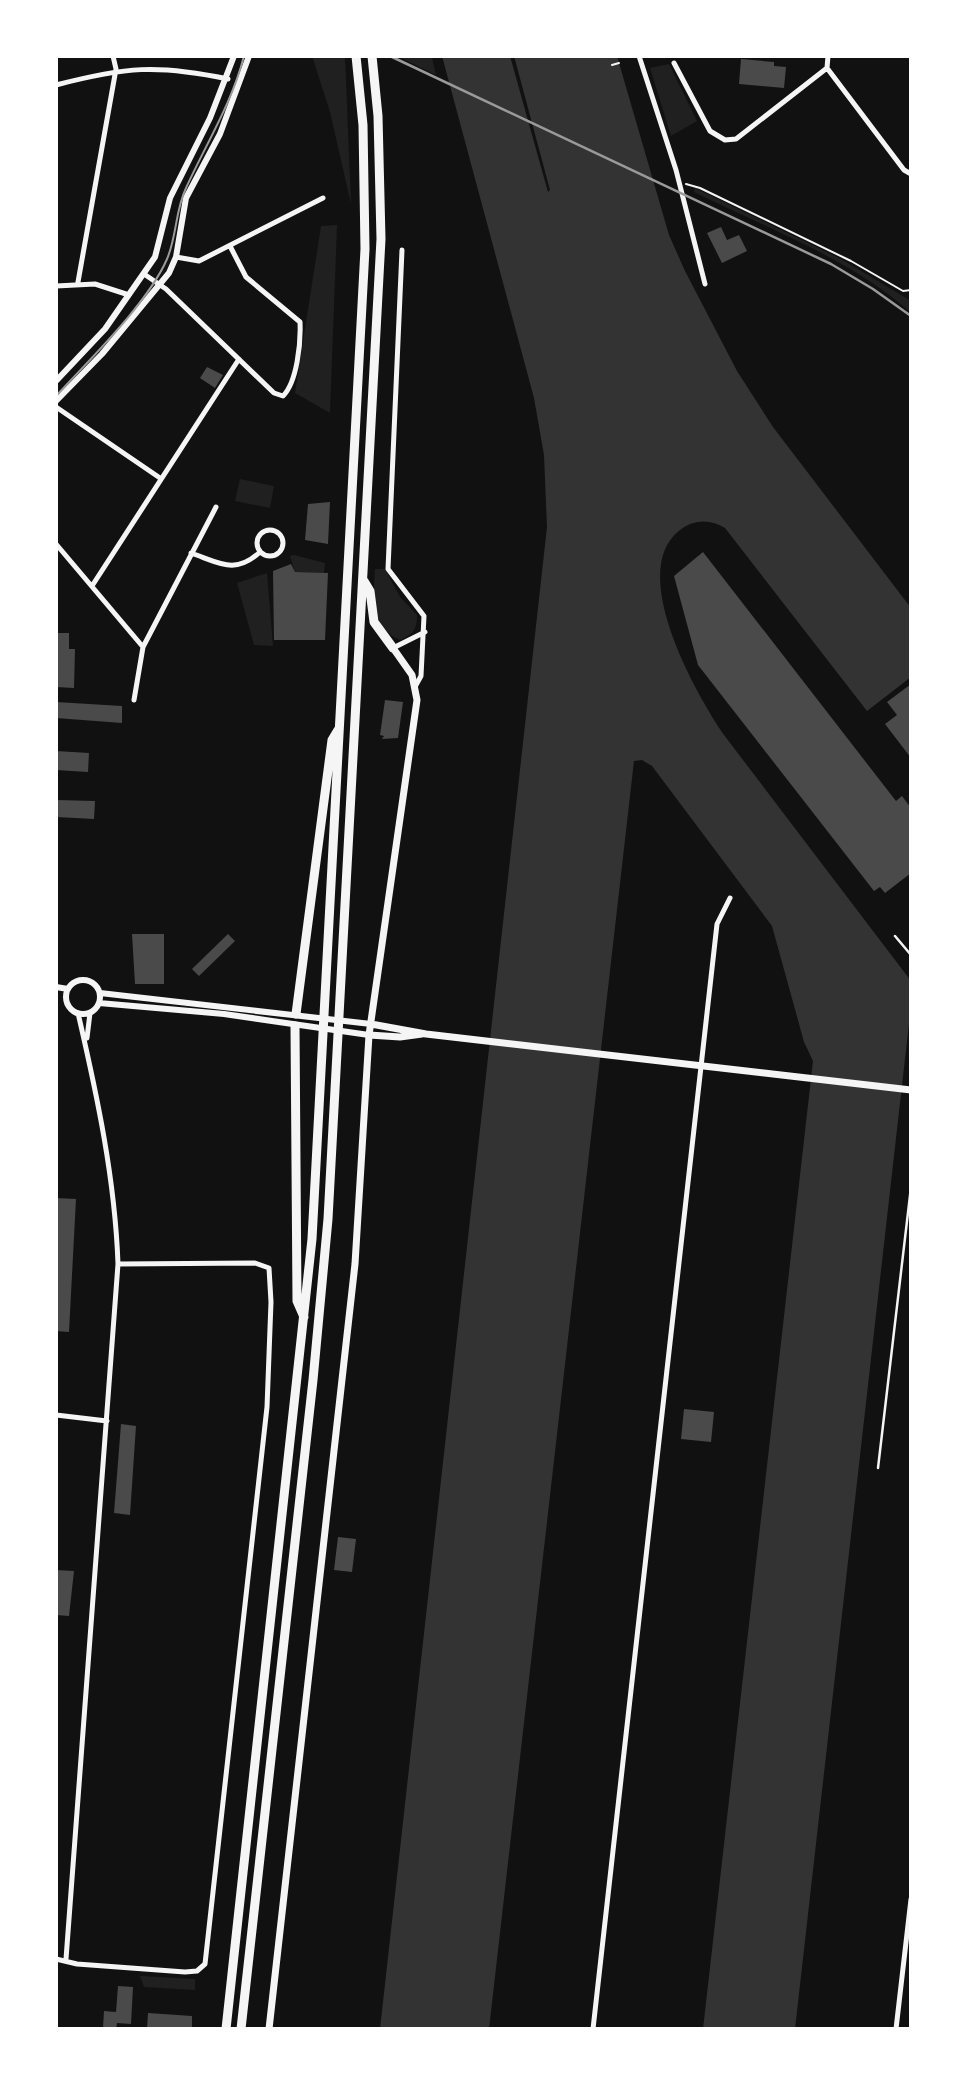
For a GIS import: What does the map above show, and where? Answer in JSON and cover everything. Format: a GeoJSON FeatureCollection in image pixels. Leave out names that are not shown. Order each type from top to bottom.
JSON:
{"type":"FeatureCollection","features":[{"type":"Feature","properties":{"kind":"highway"},"geometry":{"type":"LineString","coordinates":[[226,2029],[305,1319],[320,1131],[365,249],[363,125],[356,56]]}},
{"type":"Feature","properties":{"kind":"highway"},"geometry":{"type":"LineString","coordinates":[[241,2029],[321,1303],[334,1131],[381,239],[378,116],[372,56]]}},
{"type":"Feature","properties":{"kind":"highway"},"geometry":{"type":"LineString","coordinates":[[364,580],[370,591],[374,622],[393,648]]}},
{"type":"Feature","properties":{"kind":"highway"},"geometry":{"type":"LineString","coordinates":[[296,1014],[331,740],[339,728]]}},
{"type":"Feature","properties":{"kind":"highway"},"geometry":{"type":"LineString","coordinates":[[295,1026],[297,1301],[305,1319]]}},
{"type":"Feature","properties":{"kind":"main road"},"geometry":{"type":"LineString","coordinates":[[269,2029],[355,1264],[369,1035],[416,708],[416,685],[393,648]]}},
{"type":"Feature","properties":{"kind":"main road"},"geometry":{"type":"LineString","coordinates":[[371,1024],[426,1034],[911,1090]]}},
{"type":"Feature","properties":{"kind":"main road"},"geometry":{"type":"LineString","coordinates":[[369,1035],[400,1037],[426,1034]]}},
{"type":"Feature","properties":{"kind":"street"},"geometry":{"type":"LineString","coordinates":[[78,282],[116,69],[113,56]]}},
{"type":"Feature","properties":{"kind":"street"},"geometry":{"type":"LineString","coordinates":[[56,381],[105,329],[160,248],[170,198],[228,79],[234,56]]}},
{"type":"Feature","properties":{"kind":"street"},"geometry":{"type":"LineString","coordinates":[[56,401],[102,354],[160,285],[176,257],[186,198],[220,134],[249,56]]}},
{"type":"Feature","properties":{"kind":"street"},"geometry":{"type":"LineString","coordinates":[[639,56],[680,184],[705,284]]}},
{"type":"Feature","properties":{"kind":"street"},"geometry":{"type":"LineString","coordinates":[[828,56],[827,68],[904,170],[911,174]]}},
{"type":"Feature","properties":{"kind":"street"},"geometry":{"type":"LineString","coordinates":[[674,63],[710,131],[725,141],[736,139],[827,68]]}},
{"type":"Feature","properties":{"kind":"street"},"geometry":{"type":"LineString","coordinates":[[56,85],[116,69],[181,69],[228,79]]}},
{"type":"Feature","properties":{"kind":"street"},"geometry":{"type":"LineString","coordinates":[[176,257],[199,261],[323,198]]}},
{"type":"Feature","properties":{"kind":"street"},"geometry":{"type":"LineString","coordinates":[[144,274],[160,285],[274,393],[283,396],[289,390],[300,322],[246,277],[230,246]]}},
{"type":"Feature","properties":{"kind":"street"},"geometry":{"type":"LineString","coordinates":[[402,250],[388,569],[420,609],[425,632],[421,676],[416,685]]}},
{"type":"Feature","properties":{"kind":"street"},"geometry":{"type":"LineString","coordinates":[[56,286],[78,282],[104,286],[130,295]]}},
{"type":"Feature","properties":{"kind":"street"},"geometry":{"type":"LineString","coordinates":[[92,586],[239,359]]}},
{"type":"Feature","properties":{"kind":"street"},"geometry":{"type":"LineString","coordinates":[[56,407],[160,478]]}},
{"type":"Feature","properties":{"kind":"street"},"geometry":{"type":"LineString","coordinates":[[134,700],[143,647],[216,507]]}},
{"type":"Feature","properties":{"kind":"street"},"geometry":{"type":"LineString","coordinates":[[262,533],[277,533],[283,543],[280,551],[271,556],[260,552],[257,540],[262,533]]}},
{"type":"Feature","properties":{"kind":"street"},"geometry":{"type":"LineString","coordinates":[[56,544],[143,647]]}},
{"type":"Feature","properties":{"kind":"street"},"geometry":{"type":"LineString","coordinates":[[191,553],[237,567],[249,563],[260,552]]}},
{"type":"Feature","properties":{"kind":"street"},"geometry":{"type":"LineString","coordinates":[[393,648],[425,632]]}},
{"type":"Feature","properties":{"kind":"street"},"geometry":{"type":"LineString","coordinates":[[593,2029],[717,924],[730,898]]}},
{"type":"Feature","properties":{"kind":"street"},"geometry":{"type":"LineString","coordinates":[[67,1002],[68,989],[75,982],[83,980],[95,985],[100,993],[99,1003],[90,1013],[86,1041]]}},
{"type":"Feature","properties":{"kind":"street"},"geometry":{"type":"LineString","coordinates":[[56,987],[68,989]]}},
{"type":"Feature","properties":{"kind":"street"},"geometry":{"type":"LineString","coordinates":[[100,993],[371,1024]]}},
{"type":"Feature","properties":{"kind":"street"},"geometry":{"type":"LineString","coordinates":[[56,1000],[67,1002],[78,1013],[86,1041],[111,1172],[118,1264],[66,1959]]}},
{"type":"Feature","properties":{"kind":"street"},"geometry":{"type":"LineString","coordinates":[[99,1003],[157,1006],[369,1035]]}},
{"type":"Feature","properties":{"kind":"street"},"geometry":{"type":"LineString","coordinates":[[78,1013],[90,1013]]}},
{"type":"Feature","properties":{"kind":"street"},"geometry":{"type":"LineString","coordinates":[[295,1026],[296,1014]]}},
{"type":"Feature","properties":{"kind":"street"},"geometry":{"type":"LineString","coordinates":[[56,1959],[66,1959],[77,1964],[185,1972],[197,1971],[205,1964],[267,1407],[271,1302],[269,1268],[255,1263],[118,1264]]}},
{"type":"Feature","properties":{"kind":"street"},"geometry":{"type":"LineString","coordinates":[[56,1415],[107,1421]]}},
{"type":"Feature","properties":{"kind":"street"},"geometry":{"type":"LineString","coordinates":[[896,2029],[911,1899]]}},
{"type":"Feature","properties":{"kind":"lane"},"geometry":{"type":"LineString","coordinates":[[895,936],[911,955]]}},
{"type":"Feature","properties":{"kind":"lane"},"geometry":{"type":"LineString","coordinates":[[878,1468],[911,1187]]}},
{"type":"Feature","properties":{"kind":"path"},"geometry":{"type":"LineString","coordinates":[[612,65],[619,63]]}},
{"type":"Feature","properties":{"kind":"path"},"geometry":{"type":"LineString","coordinates":[[680,184],[700,188],[851,261],[903,291],[911,290]]}},
{"type":"Feature","properties":{"kind":"shaded area"},"geometry":{"type":"Polygon","coordinates":[[[312,56],[345,56],[351,204],[330,112],[312,56]]]}},
{"type":"Feature","properties":{"kind":"shaded area"},"geometry":{"type":"Polygon","coordinates":[[[397,56],[428,56],[432,58],[436,75],[397,56]]]}},
{"type":"Feature","properties":{"kind":"shaded area"},"geometry":{"type":"Polygon","coordinates":[[[442,56],[510,56],[548,192],[550,190],[514,56],[617,56],[669,235],[737,371],[773,427],[911,608],[911,677],[867,711],[725,528],[702,521],[680,530],[665,549],[660,574],[663,602],[671,632],[712,716],[911,981],[911,1006],[795,2029],[703,2029],[813,1061],[804,1042],[772,926],[652,766],[642,760],[634,761],[489,2029],[380,2029],[547,527],[544,455],[534,398],[442,56]]]}},
{"type":"Feature","properties":{"kind":"shaded area"},"geometry":{"type":"Polygon","coordinates":[[[669,64],[697,121],[671,136],[650,68],[669,64]]]}},
{"type":"Feature","properties":{"kind":"shaded area"},"geometry":{"type":"Polygon","coordinates":[[[695,188],[841,259],[911,301],[911,313],[887,293],[835,260],[694,192],[695,188]]]}},
{"type":"Feature","properties":{"kind":"shaded area"},"geometry":{"type":"Polygon","coordinates":[[[337,225],[330,413],[295,393],[321,226],[337,225]]]}},
{"type":"Feature","properties":{"kind":"shaded area"},"geometry":{"type":"Polygon","coordinates":[[[240,479],[274,486],[270,508],[235,501],[240,479]]]}},
{"type":"Feature","properties":{"kind":"shaded area"},"geometry":{"type":"Polygon","coordinates":[[[290,556],[325,563],[324,573],[295,572],[290,556]]]}},
{"type":"Feature","properties":{"kind":"shaded area"},"geometry":{"type":"Polygon","coordinates":[[[375,569],[385,569],[400,597],[417,615],[413,631],[400,640],[390,634],[378,619],[374,600],[375,569]]]}},
{"type":"Feature","properties":{"kind":"shaded area"},"geometry":{"type":"Polygon","coordinates":[[[267,573],[273,646],[254,645],[237,583],[267,573]]]}},
{"type":"Feature","properties":{"kind":"shaded area"},"geometry":{"type":"Polygon","coordinates":[[[140,1976],[195,1979],[195,1990],[144,1987],[140,1976]]]}},
{"type":"Feature","properties":{"kind":"building"},"geometry":{"type":"Polygon","coordinates":[[[741,59],[774,62],[774,66],[786,67],[784,88],[739,84],[741,59]]]}},
{"type":"Feature","properties":{"kind":"building"},"geometry":{"type":"Polygon","coordinates":[[[721,227],[727,240],[739,235],[747,251],[722,263],[707,233],[721,227]]]}},
{"type":"Feature","properties":{"kind":"building"},"geometry":{"type":"Polygon","coordinates":[[[207,367],[223,375],[215,388],[200,378],[207,367]]]}},
{"type":"Feature","properties":{"kind":"building"},"geometry":{"type":"Polygon","coordinates":[[[330,502],[328,544],[305,540],[308,504],[330,502]]]}},
{"type":"Feature","properties":{"kind":"building"},"geometry":{"type":"Polygon","coordinates":[[[703,552],[896,801],[902,796],[911,808],[911,873],[885,893],[880,887],[874,891],[698,665],[674,576],[703,552]]]}},
{"type":"Feature","properties":{"kind":"building"},"geometry":{"type":"Polygon","coordinates":[[[291,564],[295,572],[328,573],[325,640],[274,640],[273,571],[291,564]]]}},
{"type":"Feature","properties":{"kind":"building"},"geometry":{"type":"Polygon","coordinates":[[[56,633],[69,633],[69,649],[75,649],[74,688],[56,687],[56,633]]]}},
{"type":"Feature","properties":{"kind":"building"},"geometry":{"type":"Polygon","coordinates":[[[911,684],[911,758],[885,724],[897,715],[887,702],[911,684]]]}},
{"type":"Feature","properties":{"kind":"building"},"geometry":{"type":"Polygon","coordinates":[[[385,700],[403,702],[398,738],[382,739],[384,736],[380,735],[385,700]]]}},
{"type":"Feature","properties":{"kind":"building"},"geometry":{"type":"Polygon","coordinates":[[[56,702],[122,706],[122,723],[56,718],[56,702]]]}},
{"type":"Feature","properties":{"kind":"building"},"geometry":{"type":"Polygon","coordinates":[[[56,751],[89,753],[88,772],[56,770],[56,751]]]}},
{"type":"Feature","properties":{"kind":"building"},"geometry":{"type":"Polygon","coordinates":[[[56,800],[95,801],[94,819],[56,817],[56,800]]]}},
{"type":"Feature","properties":{"kind":"building"},"geometry":{"type":"Polygon","coordinates":[[[132,934],[164,934],[164,984],[135,984],[132,934]]]}},
{"type":"Feature","properties":{"kind":"building"},"geometry":{"type":"Polygon","coordinates":[[[228,934],[235,941],[199,976],[192,969],[228,934]]]}},
{"type":"Feature","properties":{"kind":"building"},"geometry":{"type":"Polygon","coordinates":[[[56,1198],[76,1199],[69,1332],[56,1331],[56,1198]]]}},
{"type":"Feature","properties":{"kind":"building"},"geometry":{"type":"Polygon","coordinates":[[[684,1409],[714,1412],[711,1442],[681,1439],[684,1409]]]}},
{"type":"Feature","properties":{"kind":"building"},"geometry":{"type":"Polygon","coordinates":[[[121,1424],[136,1426],[130,1515],[114,1513],[121,1424]]]}},
{"type":"Feature","properties":{"kind":"building"},"geometry":{"type":"Polygon","coordinates":[[[338,1537],[356,1539],[352,1572],[334,1570],[338,1537]]]}},
{"type":"Feature","properties":{"kind":"building"},"geometry":{"type":"Polygon","coordinates":[[[56,1570],[74,1571],[69,1616],[56,1615],[56,1570]]]}},
{"type":"Feature","properties":{"kind":"building"},"geometry":{"type":"Polygon","coordinates":[[[118,1986],[133,1987],[131,2024],[117,2023],[116,2029],[103,2028],[104,2011],[116,2012],[118,1986]]]}},
{"type":"Feature","properties":{"kind":"building"},"geometry":{"type":"Polygon","coordinates":[[[148,2013],[192,2016],[192,2029],[147,2029],[148,2013]]]}},
{"type":"Feature","properties":{"kind":"tram line"},"geometry":{"type":"LineString","coordinates":[[56,396],[117,330],[158,276],[170,250],[182,197],[226,107],[244,56]]}},
{"type":"Feature","properties":{"kind":"railway"},"geometry":{"type":"LineString","coordinates":[[390,56],[831,264],[911,316]]}}]}
